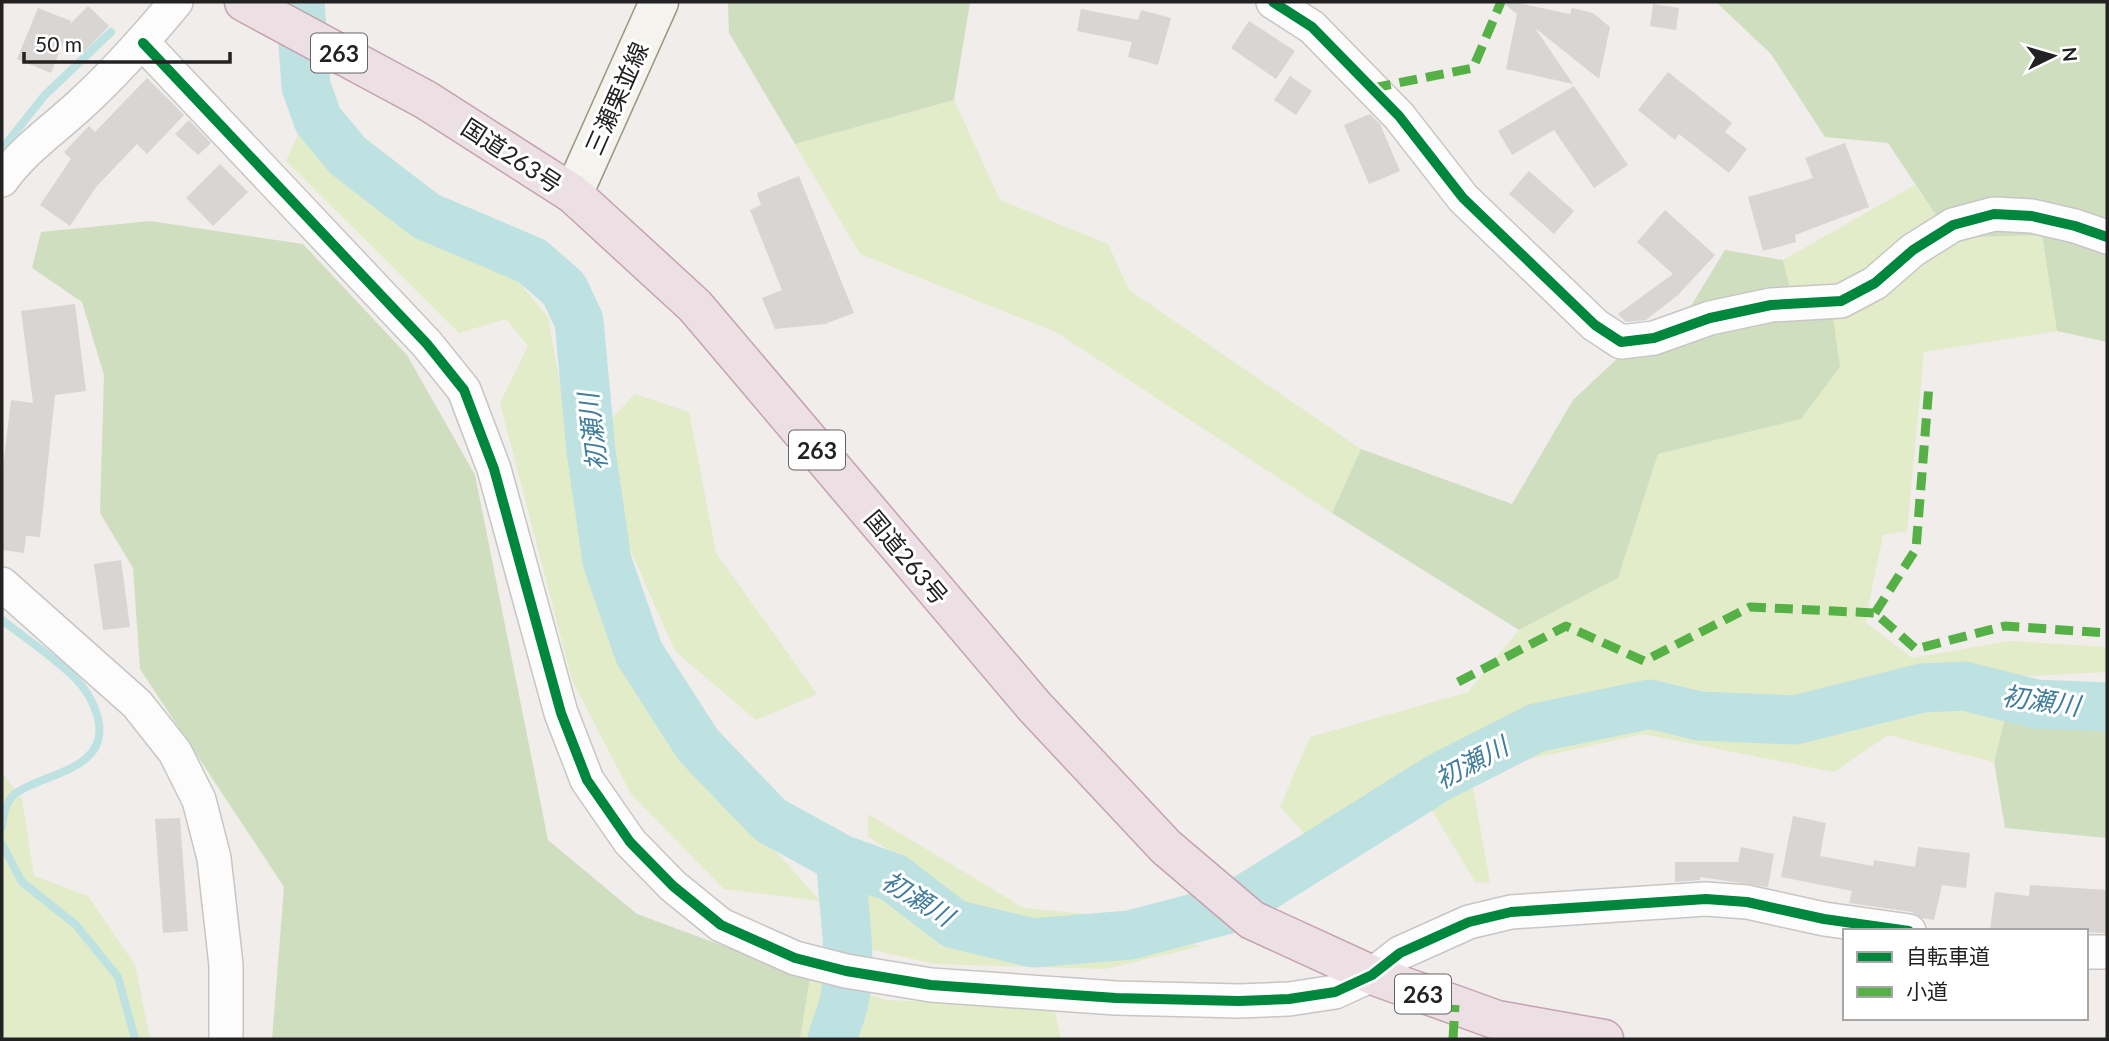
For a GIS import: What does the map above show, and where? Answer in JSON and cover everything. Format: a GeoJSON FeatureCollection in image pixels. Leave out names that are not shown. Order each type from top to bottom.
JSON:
{"type":"FeatureCollection","features":[{"type":"Feature","properties":{"kind":"highway","name":"国道263号"},"geometry":{"type":"LineString","coordinates":[[248,4],[426,100],[573,194],[695,306],[1034,706],[1166,847],[1252,920],[1372,975],[1497,1020],[1604,1039]]}},
{"type":"Feature","properties":{"kind":"main road","name":"三瀬栗並線"},"geometry":{"type":"LineString","coordinates":[[573,194],[659,2]]}},
{"type":"Feature","properties":{"kind":"street"},"geometry":{"type":"LineString","coordinates":[[2,180],[12,166],[143,43],[176,2]]}},
{"type":"Feature","properties":{"kind":"street"},"geometry":{"type":"LineString","coordinates":[[1273,2],[1312,27],[1399,116],[1463,198],[1595,325],[1622,342],[1654,338],[1710,318],[1771,305],[1841,301],[1875,283],[1913,250],[1953,225],[1994,214],[2032,216],[2107,237]]}},
{"type":"Feature","properties":{"kind":"street"},"geometry":{"type":"LineString","coordinates":[[143,43],[427,344],[464,390],[494,470],[561,713],[587,780],[630,842],[673,886],[721,925],[795,958],[846,971],[931,985],[1116,998],[1239,1001],[1289,999],[1335,992],[1372,975],[1401,953],[1457,927],[1511,912],[1706,899],[1747,902],[1824,919],[1895,929]]}},
{"type":"Feature","properties":{"kind":"street"},"geometry":{"type":"LineString","coordinates":[[2,584],[138,704],[175,752],[199,800],[214,858],[226,965],[226,1039]]}},
{"type":"Feature","properties":{"kind":"street"},"geometry":{"type":"LineString","coordinates":[[2088,952],[2107,952]]}},
{"type":"Feature","properties":{"kind":"green space"},"geometry":{"type":"Polygon","coordinates":[[[728,2],[970,2],[954,100],[795,144],[729,33],[728,2]]]}},
{"type":"Feature","properties":{"kind":"green space"},"geometry":{"type":"Polygon","coordinates":[[[1716,2],[2107,2],[2107,342],[2057,331],[2042,235],[1951,238],[1888,143],[1825,137],[1771,54],[1716,2]]]}},
{"type":"Feature","properties":{"kind":"green space"},"geometry":{"type":"Polygon","coordinates":[[[954,100],[1000,200],[1108,244],[1129,290],[1361,449],[1332,513],[1056,332],[860,254],[795,144],[954,100]]]}},
{"type":"Feature","properties":{"kind":"green space"},"geometry":{"type":"Polygon","coordinates":[[[299,132],[412,228],[508,269],[548,317],[593,567],[660,720],[820,901],[724,889],[631,794],[572,680],[500,403],[528,346],[506,319],[459,333],[286,161],[299,132]]]}},
{"type":"Feature","properties":{"kind":"green space"},"geometry":{"type":"Polygon","coordinates":[[[1915,185],[1951,238],[2042,235],[2057,331],[1924,352],[1907,531],[1883,535],[1865,622],[1912,658],[2009,641],[2107,647],[2107,672],[2027,676],[1938,672],[2007,710],[1994,762],[1888,735],[1834,772],[1643,734],[1470,772],[1490,882],[1476,883],[1428,804],[1331,862],[1280,807],[1310,737],[1468,692],[1519,630],[1618,578],[1658,454],[1801,419],[1791,293],[1783,260],[1915,185]]]}},
{"type":"Feature","properties":{"kind":"green space"},"geometry":{"type":"Polygon","coordinates":[[[150,221],[303,244],[407,355],[475,475],[548,840],[637,914],[810,978],[800,1039],[272,1039],[284,887],[140,669],[133,568],[100,513],[104,375],[82,302],[32,268],[41,232],[150,221]]]}},
{"type":"Feature","properties":{"kind":"green space"},"geometry":{"type":"Polygon","coordinates":[[[1725,250],[1783,260],[1791,293],[1830,296],[1840,367],[1801,419],[1658,454],[1618,578],[1519,630],[1332,513],[1361,449],[1512,504],[1573,400],[1621,355],[1669,342],[1725,250]]]}},
{"type":"Feature","properties":{"kind":"green space"},"geometry":{"type":"Polygon","coordinates":[[[635,394],[689,412],[716,553],[817,694],[756,720],[675,651],[620,526],[612,418],[635,394]]]}},
{"type":"Feature","properties":{"kind":"green space"},"geometry":{"type":"Polygon","coordinates":[[[2007,710],[2107,716],[2107,838],[2005,828],[1994,762],[2007,710]]]}},
{"type":"Feature","properties":{"kind":"green space"},"geometry":{"type":"Polygon","coordinates":[[[2,776],[5,776],[22,800],[34,876],[88,896],[135,965],[150,1039],[2,1039],[2,776]]]}},
{"type":"Feature","properties":{"kind":"green space"},"geometry":{"type":"Polygon","coordinates":[[[868,814],[1024,908],[1087,914],[1084,925],[977,911],[868,836],[868,814]]]}},
{"type":"Feature","properties":{"kind":"green space"},"geometry":{"type":"Polygon","coordinates":[[[857,886],[983,947],[1097,957],[1170,941],[1202,946],[1105,969],[935,964],[873,950],[857,886]]]}},
{"type":"Feature","properties":{"kind":"green space"},"geometry":{"type":"Polygon","coordinates":[[[810,978],[887,1000],[1054,1007],[1061,1039],[800,1039],[810,978]]]}},
{"type":"Feature","properties":{"kind":"building"},"geometry":{"type":"Polygon","coordinates":[[[1502,2],[1570,14],[1572,8],[1593,13],[1610,27],[1599,79],[1535,28],[1573,84],[1506,69],[1517,14],[1502,2]]]}},
{"type":"Feature","properties":{"kind":"building"},"geometry":{"type":"Polygon","coordinates":[[[1653,4],[1679,8],[1676,30],[1650,26],[1653,4]]]}},
{"type":"Feature","properties":{"kind":"building"},"geometry":{"type":"Polygon","coordinates":[[[88,6],[109,26],[82,54],[65,38],[51,73],[17,59],[38,8],[71,21],[70,24],[88,6]]]}},
{"type":"Feature","properties":{"kind":"building"},"geometry":{"type":"Polygon","coordinates":[[[1081,9],[1138,20],[1141,10],[1171,18],[1158,65],[1128,57],[1132,42],[1077,31],[1081,9]]]}},
{"type":"Feature","properties":{"kind":"building"},"geometry":{"type":"Polygon","coordinates":[[[1249,21],[1295,51],[1276,79],[1231,48],[1249,21]]]}},
{"type":"Feature","properties":{"kind":"building"},"geometry":{"type":"Polygon","coordinates":[[[1668,72],[1732,123],[1725,132],[1747,149],[1729,173],[1679,134],[1675,140],[1638,110],[1668,72]]]}},
{"type":"Feature","properties":{"kind":"building"},"geometry":{"type":"Polygon","coordinates":[[[1290,76],[1312,91],[1296,115],[1274,100],[1290,76]]]}},
{"type":"Feature","properties":{"kind":"building"},"geometry":{"type":"Polygon","coordinates":[[[147,78],[184,115],[147,154],[137,144],[96,187],[70,226],[40,205],[71,159],[64,152],[89,126],[95,132],[147,78]]]}},
{"type":"Feature","properties":{"kind":"building"},"geometry":{"type":"Polygon","coordinates":[[[1574,86],[1628,165],[1594,188],[1554,130],[1512,155],[1498,131],[1574,86]]]}},
{"type":"Feature","properties":{"kind":"building"},"geometry":{"type":"Polygon","coordinates":[[[1370,114],[1380,124],[1400,171],[1369,184],[1344,125],[1370,114]]]}},
{"type":"Feature","properties":{"kind":"building"},"geometry":{"type":"Polygon","coordinates":[[[189,120],[211,143],[198,155],[175,134],[189,120]]]}},
{"type":"Feature","properties":{"kind":"building"},"geometry":{"type":"Polygon","coordinates":[[[1845,143],[1869,207],[1795,235],[1796,242],[1763,251],[1748,197],[1813,178],[1805,158],[1845,143]]]}},
{"type":"Feature","properties":{"kind":"building"},"geometry":{"type":"Polygon","coordinates":[[[220,164],[248,192],[213,226],[186,198],[220,164]]]}},
{"type":"Feature","properties":{"kind":"building"},"geometry":{"type":"Polygon","coordinates":[[[1529,171],[1574,211],[1554,234],[1509,194],[1529,171]]]}},
{"type":"Feature","properties":{"kind":"building"},"geometry":{"type":"Polygon","coordinates":[[[799,176],[854,313],[825,324],[775,329],[762,298],[782,290],[750,210],[761,205],[757,193],[799,176]]]}},
{"type":"Feature","properties":{"kind":"building"},"geometry":{"type":"Polygon","coordinates":[[[1665,210],[1715,255],[1678,295],[1646,320],[1626,322],[1618,314],[1673,274],[1637,242],[1665,210]]]}},
{"type":"Feature","properties":{"kind":"building"},"geometry":{"type":"Polygon","coordinates":[[[75,304],[86,391],[55,395],[40,537],[26,536],[24,553],[2,550],[2,476],[11,400],[33,403],[21,311],[75,304]]]}},
{"type":"Feature","properties":{"kind":"building"},"geometry":{"type":"Polygon","coordinates":[[[121,560],[130,627],[103,630],[94,564],[121,560]]]}},
{"type":"Feature","properties":{"kind":"building"},"geometry":{"type":"Polygon","coordinates":[[[1793,816],[1826,823],[1820,856],[1873,866],[1874,860],[1915,867],[1918,847],[1970,853],[1966,888],[1942,885],[1934,920],[1922,918],[1912,912],[1849,903],[1852,891],[1781,877],[1793,816]]]}},
{"type":"Feature","properties":{"kind":"building"},"geometry":{"type":"Polygon","coordinates":[[[180,818],[188,931],[163,933],[155,819],[180,818]]]}},
{"type":"Feature","properties":{"kind":"building"},"geometry":{"type":"Polygon","coordinates":[[[1741,847],[1774,854],[1768,887],[1700,877],[1700,880],[1675,882],[1675,862],[1738,862],[1741,847]]]}},
{"type":"Feature","properties":{"kind":"building"},"geometry":{"type":"Polygon","coordinates":[[[2030,885],[2107,890],[2107,933],[2088,932],[2088,929],[1990,929],[1995,892],[2029,896],[2030,885]]]}},
{"type":"Feature","properties":{"kind":"waterway","name":"初瀬川"},"geometry":{"type":"LineString","coordinates":[[300,2],[306,86],[318,120],[348,156],[426,216],[532,261],[564,289],[579,321],[591,451],[607,561],[639,653],[698,745],[770,820],[841,859],[894,878],[954,924],[1033,943],[1130,935],[1229,909],[1438,778],[1536,728],[1650,704],[1699,716],[1795,720],[1922,688],[1964,686],[2036,704],[2107,707]]}},
{"type":"Feature","properties":{"kind":"waterway"},"geometry":{"type":"LineString","coordinates":[[2,149],[44,96],[111,32]]}},
{"type":"Feature","properties":{"kind":"waterway"},"geometry":{"type":"LineString","coordinates":[[2,620],[57,662],[82,686],[96,712],[99,735],[94,749],[85,759],[16,793],[6,808],[2,827]]}},
{"type":"Feature","properties":{"kind":"waterway"},"geometry":{"type":"LineString","coordinates":[[2,844],[22,882],[76,925],[118,977],[135,1039]]}},
{"type":"Feature","properties":{"kind":"waterway"},"geometry":{"type":"LineString","coordinates":[[832,1039],[843,1008],[848,962],[841,859]]}},
{"type":"Feature","properties":{"kind":"marked path"},"geometry":{"type":"LineString","coordinates":[[1373,88],[1473,68],[1501,2]]}},
{"type":"Feature","properties":{"kind":"marked path"},"geometry":{"type":"LineString","coordinates":[[1875,613],[1916,549],[1929,385]]}},
{"type":"Feature","properties":{"kind":"marked path"},"geometry":{"type":"LineString","coordinates":[[1458,682],[1566,626],[1644,661],[1750,607],[1875,613],[1916,649],[2005,626],[2107,633]]}},
{"type":"Feature","properties":{"kind":"marked path"},"geometry":{"type":"LineString","coordinates":[[1453,1039],[1455,1005]]}},
{"type":"Feature","properties":{"kind":"cycle path"},"geometry":{"type":"LineString","coordinates":[[1273,2],[1312,27],[1399,116],[1463,198],[1595,325],[1621,342],[1654,338],[1710,318],[1771,305],[1841,301],[1875,283],[1913,250],[1953,225],[1994,214],[2032,216],[2107,237]]}},
{"type":"Feature","properties":{"kind":"cycle path"},"geometry":{"type":"LineString","coordinates":[[143,43],[427,344],[464,390],[494,469],[561,713],[587,780],[630,842],[673,886],[721,925],[795,958],[846,971],[931,985],[1116,998],[1239,1001],[1289,999],[1335,992],[1372,975],[1400,953],[1469,922],[1511,912],[1706,899],[1747,902],[1824,919],[1895,929]]}}]}
